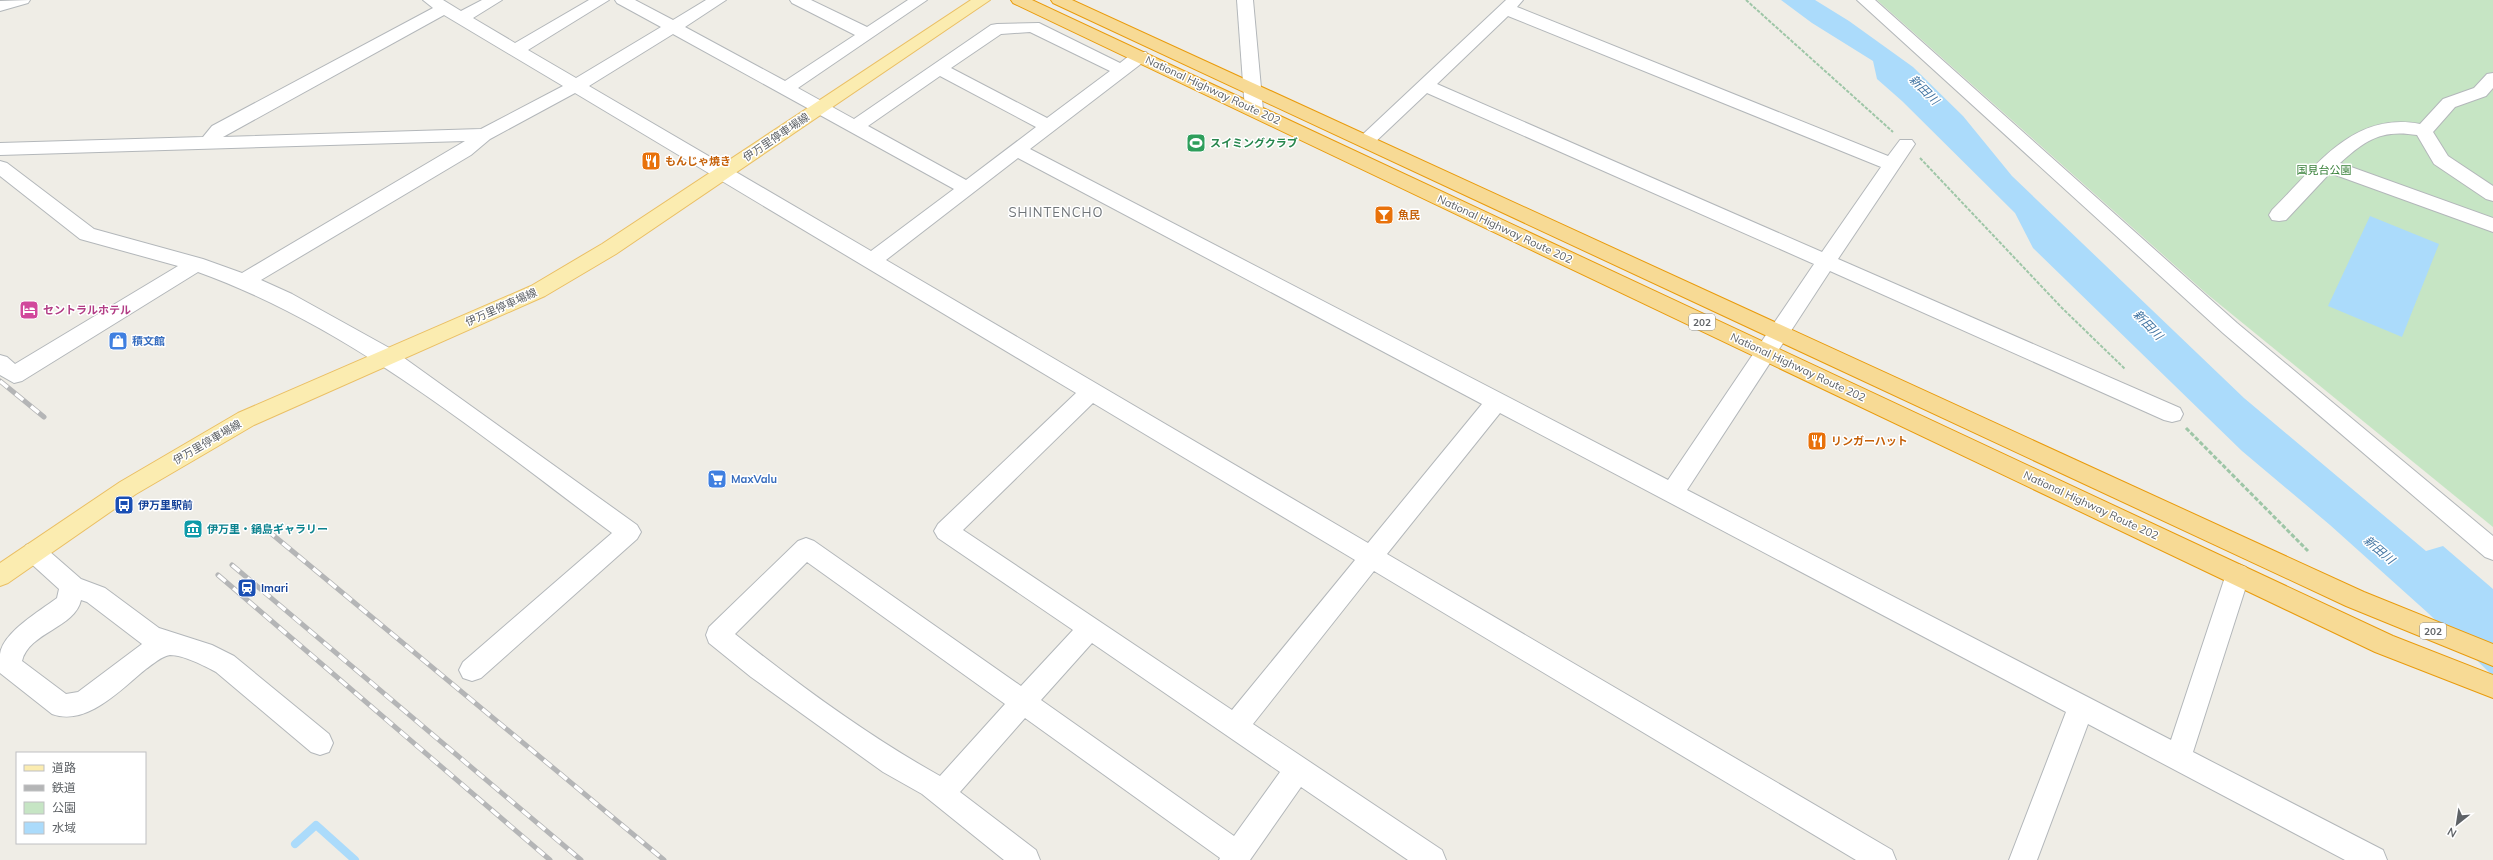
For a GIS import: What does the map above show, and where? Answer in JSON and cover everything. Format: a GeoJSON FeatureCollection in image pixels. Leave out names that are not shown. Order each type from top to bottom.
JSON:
{"type":"FeatureCollection","features":[{"type":"Feature","properties":{"kind":"highway","name":"National Highway Route 202"},"geometry":{"type":"LineString","coordinates":[[1019,0],[2384,644],[2493,687]]}},
{"type":"Feature","properties":{"kind":"highway","name":"National Highway Route 202"},"geometry":{"type":"LineString","coordinates":[[1059,0],[2374,607],[2493,654]]}},
{"type":"Feature","properties":{"kind":"main road","name":"伊万里停車場線"},"geometry":{"type":"LineString","coordinates":[[0,576],[128,488],[246,419],[386,356],[538,291],[609,249],[982,0]]}},
{"type":"Feature","properties":{"kind":"street"},"geometry":{"type":"LineString","coordinates":[[0,6],[22,0]]}},
{"type":"Feature","properties":{"kind":"street"},"geometry":{"type":"LineString","coordinates":[[208,144],[218,130],[446,9],[494,0]]}},
{"type":"Feature","properties":{"kind":"street"},"geometry":{"type":"LineString","coordinates":[[515,50],[601,0]]}},
{"type":"Feature","properties":{"kind":"street"},"geometry":{"type":"LineString","coordinates":[[623,0],[967,188]]}},
{"type":"Feature","properties":{"kind":"street"},"geometry":{"type":"LineString","coordinates":[[244,281],[302,245],[465,151],[484,135],[576,86],[718,0]]}},
{"type":"Feature","properties":{"kind":"street"},"geometry":{"type":"LineString","coordinates":[[798,0],[866,34]]}},
{"type":"Feature","properties":{"kind":"street"},"geometry":{"type":"LineString","coordinates":[[785,88],[919,0]]}},
{"type":"Feature","properties":{"kind":"street"},"geometry":{"type":"LineString","coordinates":[[1245,0],[1254,110]]}},
{"type":"Feature","properties":{"kind":"street"},"geometry":{"type":"LineString","coordinates":[[1865,0],[2230,328],[2493,550]]}},
{"type":"Feature","properties":{"kind":"street"},"geometry":{"type":"LineString","coordinates":[[1366,141],[1510,4],[1893,165]]}},
{"type":"Feature","properties":{"kind":"street"},"geometry":{"type":"LineString","coordinates":[[446,9],[1882,860]]}},
{"type":"Feature","properties":{"kind":"street"},"geometry":{"type":"LineString","coordinates":[[855,127],[997,29],[1033,27],[1122,70]]}},
{"type":"Feature","properties":{"kind":"street"},"geometry":{"type":"LineString","coordinates":[[872,261],[1140,56]]}},
{"type":"Feature","properties":{"kind":"street"},"geometry":{"type":"LineString","coordinates":[[939,69],[1049,126]]}},
{"type":"Feature","properties":{"kind":"street"},"geometry":{"type":"LineString","coordinates":[[2424,131],[2449,103],[2480,92],[2493,78]]}},
{"type":"Feature","properties":{"kind":"street"},"geometry":{"type":"LineString","coordinates":[[1425,85],[2172,414]]}},
{"type":"Feature","properties":{"kind":"street"},"geometry":{"type":"LineString","coordinates":[[2279,215],[2354,141],[2384,128],[2407,128],[2424,131],[2441,160],[2493,195]]}},
{"type":"Feature","properties":{"kind":"street"},"geometry":{"type":"LineString","coordinates":[[0,149],[484,135]]}},
{"type":"Feature","properties":{"kind":"street"},"geometry":{"type":"LineString","coordinates":[[1672,493],[1764,352],[1827,262],[1906,144]]}},
{"type":"Feature","properties":{"kind":"street"},"geometry":{"type":"LineString","coordinates":[[1017,150],[2373,860]]}},
{"type":"Feature","properties":{"kind":"street"},"geometry":{"type":"LineString","coordinates":[[0,166],[8,183],[87,234],[196,264],[244,281],[285,299],[386,356],[629,532],[472,670]]}},
{"type":"Feature","properties":{"kind":"street"},"geometry":{"type":"LineString","coordinates":[[2329,166],[2493,224]]}},
{"type":"Feature","properties":{"kind":"street"},"geometry":{"type":"LineString","coordinates":[[0,363],[14,375],[196,264]]}},
{"type":"Feature","properties":{"kind":"street"},"geometry":{"type":"LineString","coordinates":[[1091,392],[946,531],[1432,860]]}},
{"type":"Feature","properties":{"kind":"street"},"geometry":{"type":"LineString","coordinates":[[1235,726],[1497,401]]}},
{"type":"Feature","properties":{"kind":"street"},"geometry":{"type":"LineString","coordinates":[[1026,860],[942,793],[892,763],[760,669],[718,635],[806,548],[1024,702],[1235,857],[1298,769]]}},
{"type":"Feature","properties":{"kind":"street"},"geometry":{"type":"LineString","coordinates":[[34,552],[70,595]]}},
{"type":"Feature","properties":{"kind":"street"},"geometry":{"type":"LineString","coordinates":[[2178,758],[2238,574]]}},
{"type":"Feature","properties":{"kind":"street"},"geometry":{"type":"LineString","coordinates":[[156,644],[87,700],[74,706],[61,706],[9,665],[9,655],[16,644],[70,595],[96,595],[156,644],[203,653],[225,664],[320,743]]}},
{"type":"Feature","properties":{"kind":"street"},"geometry":{"type":"LineString","coordinates":[[942,793],[1090,628]]}},
{"type":"Feature","properties":{"kind":"street"},"geometry":{"type":"LineString","coordinates":[[2023,860],[2081,707]]}},
{"type":"Feature","properties":{"kind":"path"},"geometry":{"type":"LineString","coordinates":[[1746,0],[1906,144],[2062,308],[2128,372]]}},
{"type":"Feature","properties":{"kind":"path"},"geometry":{"type":"LineString","coordinates":[[2172,414],[2311,555]]}},
{"type":"Feature","properties":{"kind":"green space","name":"国見台公園"},"geometry":{"type":"Polygon","coordinates":[[[1877,0],[2493,0],[2493,527],[2207,294],[1877,0]]]}},
{"type":"Feature","properties":{"kind":"water","name":"新田川"},"geometry":{"type":"Polygon","coordinates":[[[1781,0],[1815,0],[1849,21],[1913,67],[1963,116],[2012,176],[2244,398],[2426,551],[2443,546],[2493,589],[2493,676],[2428,613],[2330,525],[2242,451],[2033,248],[2015,213],[1902,101],[1877,79],[1873,61],[1812,23],[1781,0]]]}},
{"type":"Feature","properties":{"kind":"water"},"geometry":{"type":"Polygon","coordinates":[[[2370,216],[2439,244],[2402,337],[2328,306],[2370,216]]]}},
{"type":"Feature","properties":{"kind":"waterway"},"geometry":{"type":"LineString","coordinates":[[295,844],[316,825],[355,860]]}},
{"type":"Feature","properties":{"kind":"railway"},"geometry":{"type":"LineString","coordinates":[[0,381],[44,417]]}},
{"type":"Feature","properties":{"kind":"railway"},"geometry":{"type":"LineString","coordinates":[[267,530],[664,860]]}},
{"type":"Feature","properties":{"kind":"railway"},"geometry":{"type":"LineString","coordinates":[[232,565],[581,860]]}},
{"type":"Feature","properties":{"kind":"railway"},"geometry":{"type":"LineString","coordinates":[[218,575],[550,860]]}},
{"type":"Feature","properties":{"kind":"place","name":"スイミングクラブ"},"geometry":{"type":"Point","coordinates":[1196,143]}},
{"type":"Feature","properties":{"kind":"place","name":"もんじゃ焼き"},"geometry":{"type":"Point","coordinates":[651,161]}},
{"type":"Feature","properties":{"kind":"place","name":"魚民"},"geometry":{"type":"Point","coordinates":[1384,215]}},
{"type":"Feature","properties":{"kind":"place","name":"セントラルホテル"},"geometry":{"type":"Point","coordinates":[29,310]}},
{"type":"Feature","properties":{"kind":"place","name":"積文館"},"geometry":{"type":"Point","coordinates":[118,341]}},
{"type":"Feature","properties":{"kind":"place","name":"リンガーハット"},"geometry":{"type":"Point","coordinates":[1817,441]}},
{"type":"Feature","properties":{"kind":"place","name":"MaxValu"},"geometry":{"type":"Point","coordinates":[717,479]}},
{"type":"Feature","properties":{"kind":"place","name":"伊万里駅前"},"geometry":{"type":"Point","coordinates":[124,505]}},
{"type":"Feature","properties":{"kind":"place","name":"伊万里・鍋島ギャラリー"},"geometry":{"type":"Point","coordinates":[193,529]}},
{"type":"Feature","properties":{"kind":"place","name":"Imari"},"geometry":{"type":"Point","coordinates":[247,588]}},
{"type":"Feature","properties":{"kind":"district","name":"SHINTENCHO"},"geometry":{"type":"Point","coordinates":[1056,212]}}]}
